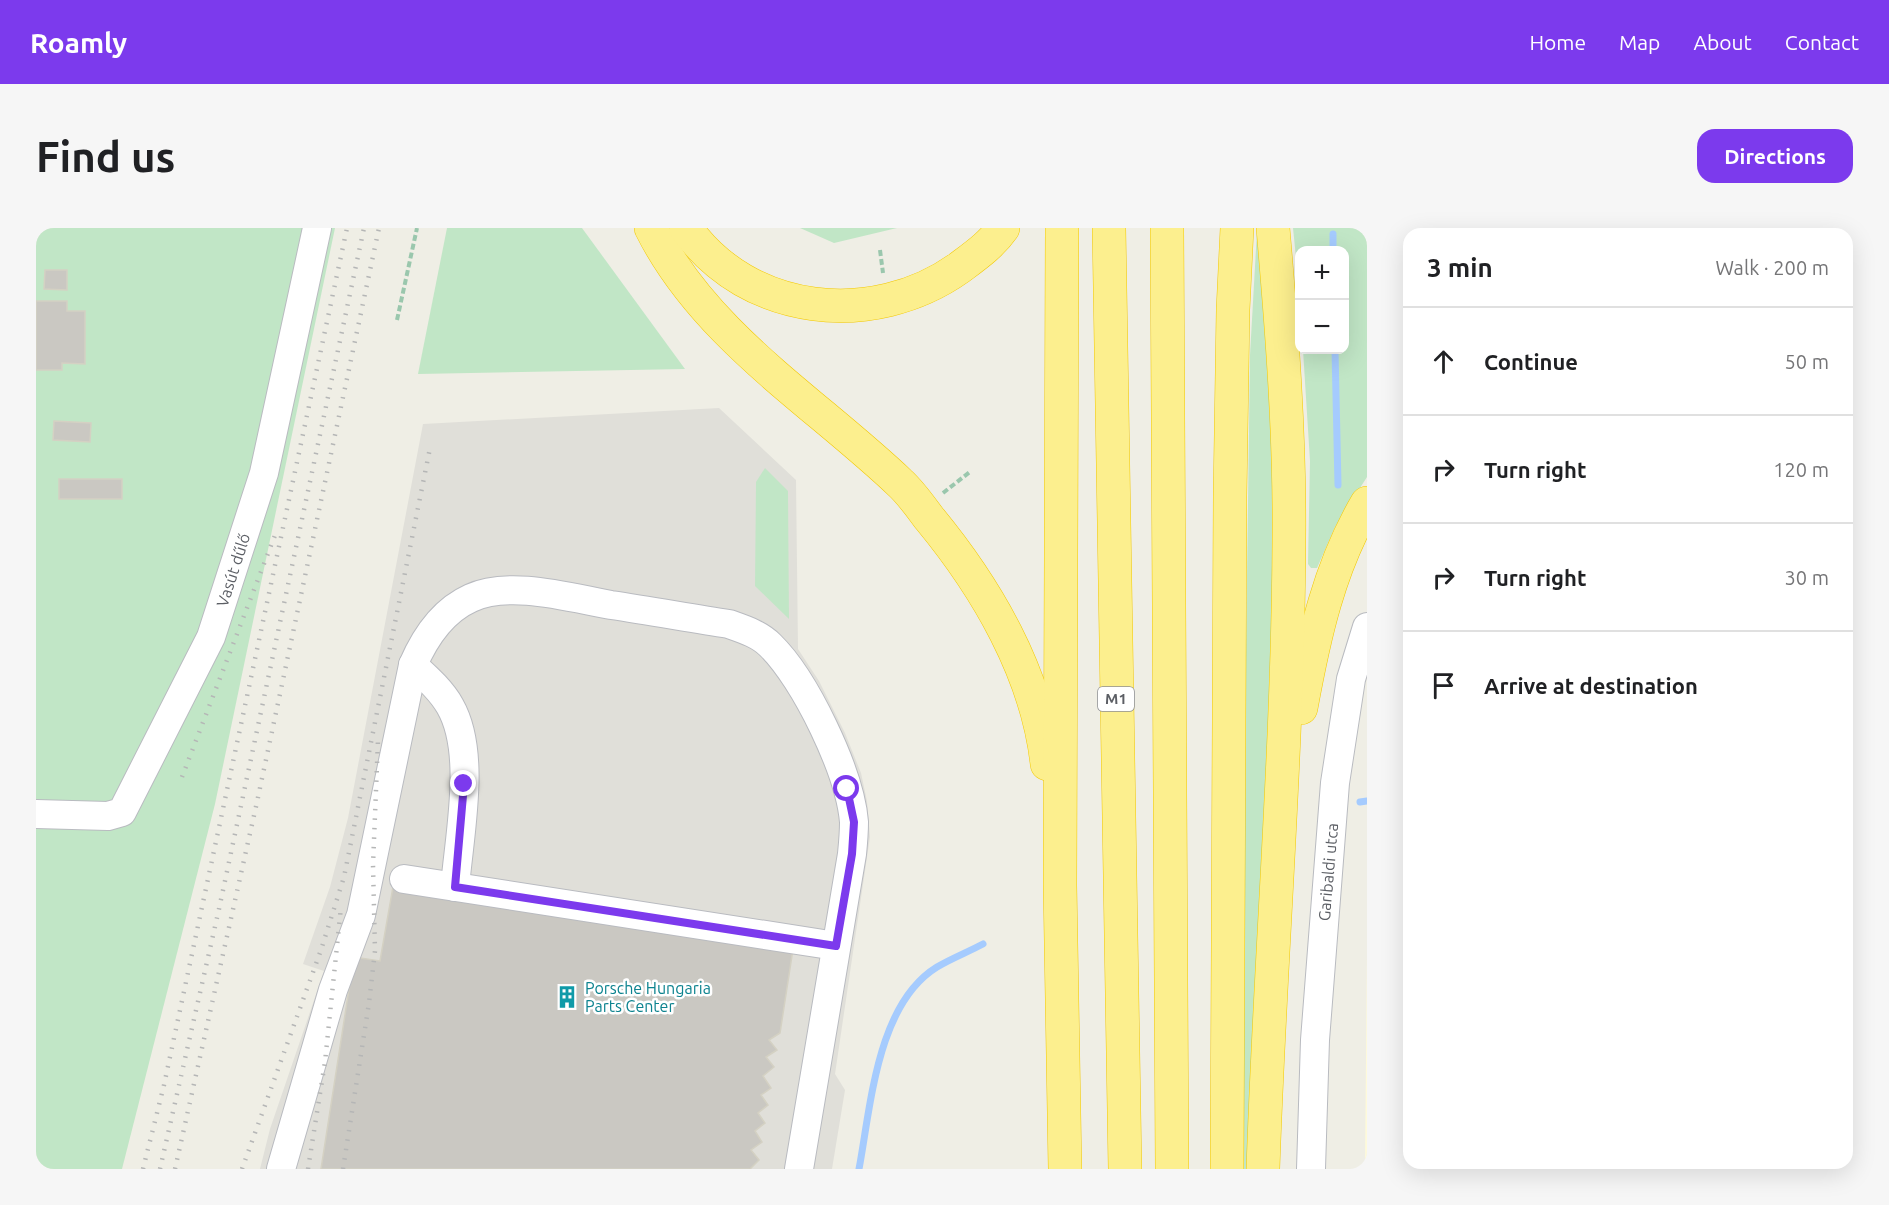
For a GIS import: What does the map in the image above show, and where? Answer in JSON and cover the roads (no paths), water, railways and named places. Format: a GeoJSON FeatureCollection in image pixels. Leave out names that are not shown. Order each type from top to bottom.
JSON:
{"type":"FeatureCollection","features":[{"type":"Feature","properties":{"kind":"highway"},"geometry":{"type":"LineString","coordinates":[[651,228],[705,307],[734,337],[902,484],[961,559],[994,613],[1015,654],[1034,704],[1045,751],[1060,885]]}},
{"type":"Feature","properties":{"kind":"highway"},"geometry":{"type":"LineString","coordinates":[[686,228],[703,251],[747,283],[772,295],[833,307],[870,304],[918,293],[946,277],[983,250],[1003,228]]}},
{"type":"Feature","properties":{"kind":"highway"},"geometry":{"type":"LineString","coordinates":[[1062,228],[1060,885],[1065,1169]]}},
{"type":"Feature","properties":{"kind":"highway","name":"M1"},"geometry":{"type":"LineString","coordinates":[[1109,228],[1125,1169]]}},
{"type":"Feature","properties":{"kind":"highway"},"geometry":{"type":"LineString","coordinates":[[1167,228],[1172,1169]]}},
{"type":"Feature","properties":{"kind":"highway"},"geometry":{"type":"LineString","coordinates":[[1227,1169],[1230,496],[1233,310],[1237,228]]}},
{"type":"Feature","properties":{"kind":"highway"},"geometry":{"type":"LineString","coordinates":[[1263,1169],[1281,811],[1289,539],[1282,333],[1274,228]]}},
{"type":"Feature","properties":{"kind":"highway"},"geometry":{"type":"LineString","coordinates":[[1281,811],[1315,630],[1341,553],[1367,503]]}},
{"type":"Feature","properties":{"kind":"street","name":"Vasút dűlő"},"geometry":{"type":"LineString","coordinates":[[36,814],[108,816],[122,812],[211,637],[264,473],[317,228]]}},
{"type":"Feature","properties":{"kind":"street"},"geometry":{"type":"LineString","coordinates":[[281,1169],[333,990],[361,915],[413,665],[422,645],[437,622],[454,608],[472,597],[508,591],[541,593],[729,624],[748,630],[768,643],[804,691],[847,789],[854,822],[852,854],[798,1169]]}},
{"type":"Feature","properties":{"kind":"street","name":"Garibaldi utca"},"geometry":{"type":"LineString","coordinates":[[1311,1169],[1315,1040],[1335,783],[1351,679],[1367,627]]}},
{"type":"Feature","properties":{"kind":"street"},"geometry":{"type":"LineString","coordinates":[[413,665],[436,687],[450,705],[457,722],[464,784],[455,887]]}},
{"type":"Feature","properties":{"kind":"street"},"geometry":{"type":"LineString","coordinates":[[404,879],[836,946]]}},
{"type":"Feature","properties":{"kind":"street","name":"Garibaldi utca"},"geometry":{"type":"LineString","coordinates":[[1314,1120],[1327,1169]]}},
{"type":"Feature","properties":{"kind":"waterway"},"geometry":{"type":"LineString","coordinates":[[1333,234],[1333,246]]}},
{"type":"Feature","properties":{"kind":"waterway"},"geometry":{"type":"LineString","coordinates":[[1335,354],[1338,485]]}},
{"type":"Feature","properties":{"kind":"waterway"},"geometry":{"type":"LineString","coordinates":[[1360,802],[1367,801]]}},
{"type":"Feature","properties":{"kind":"waterway"},"geometry":{"type":"LineString","coordinates":[[859,1169],[880,1058],[889,1030],[901,1005],[917,984],[937,967],[983,944]]}},
{"type":"Feature","properties":{"kind":"railway"},"geometry":{"type":"LineString","coordinates":[[143,1169],[164,1085],[347,228]]}},
{"type":"Feature","properties":{"kind":"railway"},"geometry":{"type":"LineString","coordinates":[[160,1169],[219,909],[364,228]]}},
{"type":"Feature","properties":{"kind":"railway"},"geometry":{"type":"LineString","coordinates":[[175,1169],[257,802],[379,228]]}},
{"type":"Feature","properties":{"kind":"railway"},"geometry":{"type":"LineString","coordinates":[[242,1169],[321,950],[344,877],[430,448]]}},
{"type":"Feature","properties":{"kind":"railway"},"geometry":{"type":"LineString","coordinates":[[182,777],[277,530]]}},
{"type":"Feature","properties":{"kind":"railway"},"geometry":{"type":"LineString","coordinates":[[343,1169],[375,951],[373,865],[378,740]]}},
{"type":"Feature","properties":{"kind":"railway"},"geometry":{"type":"LineString","coordinates":[[308,1169],[325,1062],[341,907]]}},
{"type":"Feature","properties":{"kind":"place","name":"Porsche Hungaria Parts Center"},"geometry":{"type":"Point","coordinates":[567,997]}}]}
